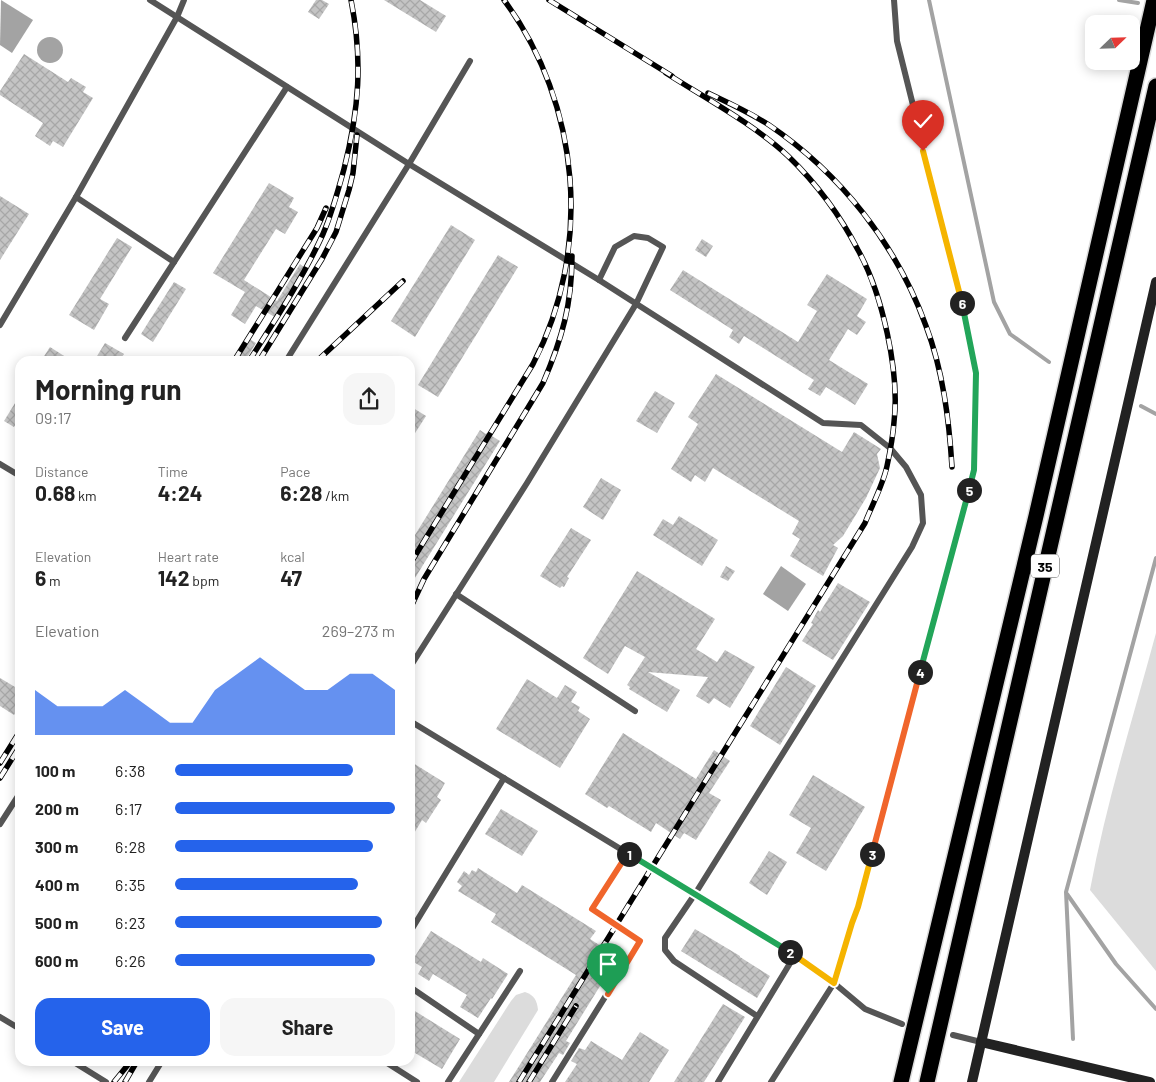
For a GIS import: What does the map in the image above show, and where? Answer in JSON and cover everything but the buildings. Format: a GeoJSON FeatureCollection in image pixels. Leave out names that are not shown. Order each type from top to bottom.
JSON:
{"type":"FeatureCollection","features":[{"type":"Feature","properties":{"kind":"highway","name":"35"},"geometry":{"type":"LineString","coordinates":[[902,1082],[1038,506],[1154,0]]}},
{"type":"Feature","properties":{"kind":"highway","name":"35"},"geometry":{"type":"LineString","coordinates":[[927,1082],[1156,86]]}},
{"type":"Feature","properties":{"kind":"street"},"geometry":{"type":"LineString","coordinates":[[972,1082],[1156,282]]}},
{"type":"Feature","properties":{"kind":"street"},"geometry":{"type":"LineString","coordinates":[[981,1042],[1150,1082]]}},
{"type":"Feature","properties":{"kind":"lane"},"geometry":{"type":"LineString","coordinates":[[150,0],[409,164],[599,280],[824,424],[861,425],[895,454],[906,467],[922,495],[923,523],[912,547],[696,894],[664,938],[665,950],[674,961],[757,1016]]}},
{"type":"Feature","properties":{"kind":"lane"},"geometry":{"type":"LineString","coordinates":[[0,325],[76,198],[177,17],[184,0]]}},
{"type":"Feature","properties":{"kind":"lane"},"geometry":{"type":"LineString","coordinates":[[771,1082],[834,983],[858,907],[974,470],[976,373],[966,318],[897,41],[894,0]]}},
{"type":"Feature","properties":{"kind":"lane"},"geometry":{"type":"LineString","coordinates":[[289,356],[409,164],[470,61]]}},
{"type":"Feature","properties":{"kind":"lane"},"geometry":{"type":"LineString","coordinates":[[125,338],[287,87]]}},
{"type":"Feature","properties":{"kind":"lane"},"geometry":{"type":"LineString","coordinates":[[76,198],[174,262]]}},
{"type":"Feature","properties":{"kind":"lane"},"geometry":{"type":"LineString","coordinates":[[415,659],[528,483],[636,304],[663,247],[648,238],[634,236],[615,247],[599,280]]}},
{"type":"Feature","properties":{"kind":"lane"},"geometry":{"type":"LineString","coordinates":[[0,464],[15,473]]}},
{"type":"Feature","properties":{"kind":"lane"},"geometry":{"type":"LineString","coordinates":[[456,594],[635,710]]}},
{"type":"Feature","properties":{"kind":"lane"},"geometry":{"type":"LineString","coordinates":[[415,725],[795,955],[834,983],[865,1009],[902,1024]]}},
{"type":"Feature","properties":{"kind":"lane"},"geometry":{"type":"LineString","coordinates":[[415,924],[504,778]]}},
{"type":"Feature","properties":{"kind":"lane"},"geometry":{"type":"LineString","coordinates":[[0,824],[15,801]]}},
{"type":"Feature","properties":{"kind":"lane"},"geometry":{"type":"LineString","coordinates":[[552,1082],[640,941],[592,909],[628,853]]}},
{"type":"Feature","properties":{"kind":"lane"},"geometry":{"type":"LineString","coordinates":[[718,1082],[795,955]]}},
{"type":"Feature","properties":{"kind":"lane"},"geometry":{"type":"LineString","coordinates":[[448,1082],[520,971]]}},
{"type":"Feature","properties":{"kind":"lane"},"geometry":{"type":"LineString","coordinates":[[415,990],[479,1034]]}},
{"type":"Feature","properties":{"kind":"lane"},"geometry":{"type":"LineString","coordinates":[[0,1017],[15,1026]]}},
{"type":"Feature","properties":{"kind":"lane"},"geometry":{"type":"LineString","coordinates":[[953,1036],[981,1042]]}},
{"type":"Feature","properties":{"kind":"lane"},"geometry":{"type":"LineString","coordinates":[[80,1066],[106,1082]]}},
{"type":"Feature","properties":{"kind":"lane"},"geometry":{"type":"LineString","coordinates":[[149,1082],[159,1066]]}},
{"type":"Feature","properties":{"kind":"lane"},"geometry":{"type":"LineString","coordinates":[[392,1066],[417,1082]]}},
{"type":"Feature","properties":{"kind":"shaded area"},"geometry":{"type":"Polygon","coordinates":[[[1,0],[33,20],[12,53],[0,45],[1,0]]]}},
{"type":"Feature","properties":{"kind":"shaded area"},"geometry":{"type":"Polygon","coordinates":[[[50,37],[59,41],[63,50],[59,59],[50,63],[41,59],[37,50],[41,41],[50,37]]]}},
{"type":"Feature","properties":{"kind":"shaded area"},"geometry":{"type":"Polygon","coordinates":[[[781,566],[806,584],[788,611],[763,594],[781,566]]]}},
{"type":"Feature","properties":{"kind":"shaded area"},"geometry":{"type":"Polygon","coordinates":[[[1156,633],[1156,971],[1090,890],[1112,793],[1156,633]]]}},
{"type":"Feature","properties":{"kind":"shaded area"},"geometry":{"type":"Polygon","coordinates":[[[525,992],[534,998],[538,1010],[494,1082],[459,1082],[511,1001],[516,995],[525,992]]]}},
{"type":"Feature","properties":{"kind":"waterway"},"geometry":{"type":"LineString","coordinates":[[929,0],[994,302],[1010,334],[1049,362]]}},
{"type":"Feature","properties":{"kind":"waterway"},"geometry":{"type":"LineString","coordinates":[[1119,0],[1138,3]]}},
{"type":"Feature","properties":{"kind":"waterway"},"geometry":{"type":"LineString","coordinates":[[1141,406],[1156,414]]}},
{"type":"Feature","properties":{"kind":"waterway"},"geometry":{"type":"LineString","coordinates":[[1073,1039],[1066,892],[1156,558]]}},
{"type":"Feature","properties":{"kind":"waterway"},"geometry":{"type":"LineString","coordinates":[[1067,894],[1116,964],[1156,1009]]}},
{"type":"Feature","properties":{"kind":"railway"},"geometry":{"type":"LineString","coordinates":[[252,356],[307,267],[326,226],[344,169],[353,126],[358,85],[357,44],[351,0]]}},
{"type":"Feature","properties":{"kind":"railway"},"geometry":{"type":"LineString","coordinates":[[415,556],[533,364],[552,320],[565,273],[570,226],[570,178],[563,131],[549,85],[530,41],[504,0]]}},
{"type":"Feature","properties":{"kind":"railway"},"geometry":{"type":"LineString","coordinates":[[549,0],[672,76]]}},
{"type":"Feature","properties":{"kind":"railway"},"geometry":{"type":"LineString","coordinates":[[519,1082],[865,523],[885,473],[892,438],[895,402],[894,380],[892,357],[882,310],[867,268],[843,224],[827,200],[788,156],[761,133],[666,73]]}},
{"type":"Feature","properties":{"kind":"railway"},"geometry":{"type":"LineString","coordinates":[[708,93],[761,120],[795,144],[842,188],[882,239],[914,296],[932,343],[944,395],[952,467]]}},
{"type":"Feature","properties":{"kind":"railway"},"geometry":{"type":"LineString","coordinates":[[262,356],[322,259],[336,232],[353,173],[357,135]]}},
{"type":"Feature","properties":{"kind":"railway"},"geometry":{"type":"LineString","coordinates":[[237,356],[317,228],[326,208]]}},
{"type":"Feature","properties":{"kind":"railway"},"geometry":{"type":"LineString","coordinates":[[415,598],[424,579],[543,383],[556,351],[565,321],[572,273],[572,256]]}},
{"type":"Feature","properties":{"kind":"railway"},"geometry":{"type":"LineString","coordinates":[[322,356],[403,281]]}},
{"type":"Feature","properties":{"kind":"railway"},"geometry":{"type":"LineString","coordinates":[[0,763],[15,739]]}},
{"type":"Feature","properties":{"kind":"railway"},"geometry":{"type":"LineString","coordinates":[[0,778],[15,754]]}},
{"type":"Feature","properties":{"kind":"railway"},"geometry":{"type":"LineString","coordinates":[[529,1082],[576,1006]]}},
{"type":"Feature","properties":{"kind":"railway"},"geometry":{"type":"LineString","coordinates":[[114,1082],[127,1066]]}},
{"type":"Feature","properties":{"kind":"railway"},"geometry":{"type":"LineString","coordinates":[[125,1082],[134,1066]]}},
{"type":"Feature","properties":{"kind":"route"},"geometry":{"type":"LineString","coordinates":[[608,994],[640,941],[592,909],[628,853],[795,955],[834,983],[858,907],[974,470],[976,373],[966,318],[923,151]]}}]}
